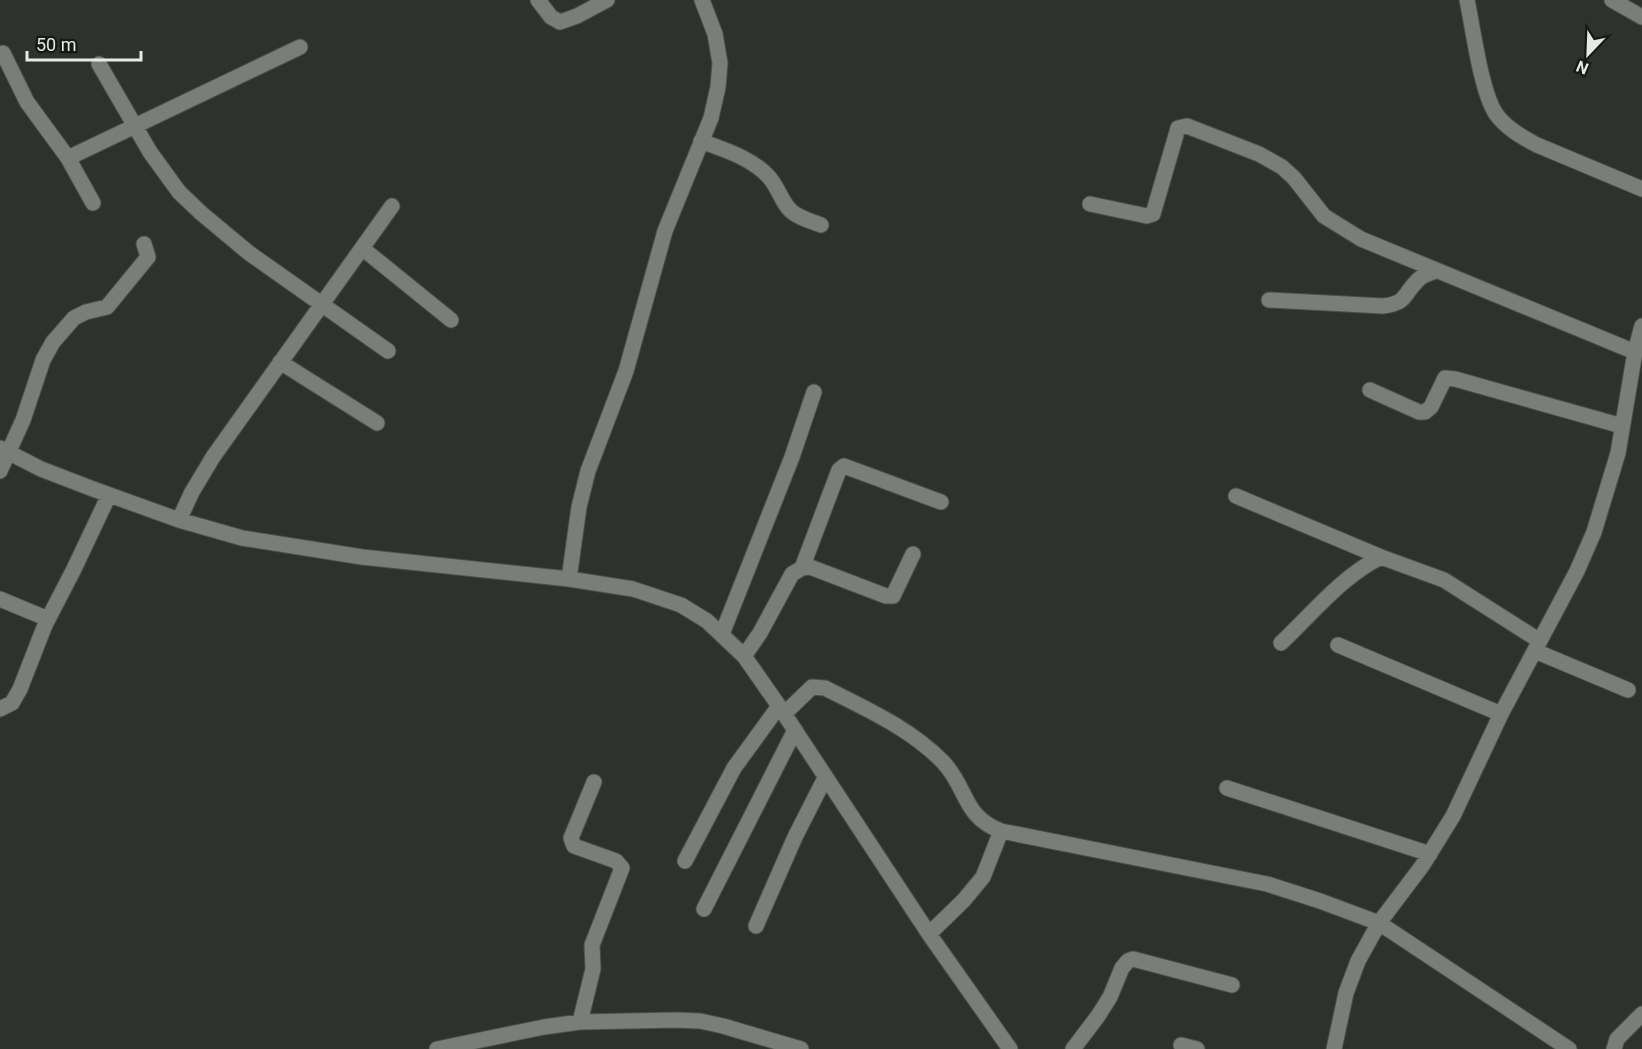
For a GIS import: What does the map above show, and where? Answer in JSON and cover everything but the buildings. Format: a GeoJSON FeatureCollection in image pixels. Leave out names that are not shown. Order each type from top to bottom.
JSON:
{"type":"FeatureCollection","features":[{"type":"Feature","properties":{"kind":"street"},"geometry":{"type":"LineString","coordinates":[[538,0],[550,17],[560,22],[578,16],[607,0]]}},
{"type":"Feature","properties":{"kind":"street"},"geometry":{"type":"LineString","coordinates":[[569,579],[579,507],[588,471],[626,371],[665,231],[711,118],[716,98],[720,63],[715,34],[702,0]]}},
{"type":"Feature","properties":{"kind":"street"},"geometry":{"type":"LineString","coordinates":[[1467,0],[1480,64],[1496,114],[1520,136],[1537,145],[1642,189]]}},
{"type":"Feature","properties":{"kind":"street"},"geometry":{"type":"LineString","coordinates":[[1612,0],[1642,17]]}},
{"type":"Feature","properties":{"kind":"street"},"geometry":{"type":"LineString","coordinates":[[68,158],[300,47]]}},
{"type":"Feature","properties":{"kind":"street"},"geometry":{"type":"LineString","coordinates":[[3,53],[27,102],[68,158],[93,204]]}},
{"type":"Feature","properties":{"kind":"street"},"geometry":{"type":"LineString","coordinates":[[99,64],[150,152],[179,192],[249,253],[388,351]]}},
{"type":"Feature","properties":{"kind":"street"},"geometry":{"type":"LineString","coordinates":[[1090,204],[1147,216],[1153,214],[1178,128],[1187,126],[1259,154],[1282,167],[1294,178],[1324,216],[1368,242],[1635,352]]}},
{"type":"Feature","properties":{"kind":"street"},"geometry":{"type":"LineString","coordinates":[[701,141],[750,161],[767,175],[793,213],[822,225]]}},
{"type":"Feature","properties":{"kind":"street"},"geometry":{"type":"LineString","coordinates":[[178,520],[213,457],[392,206]]}},
{"type":"Feature","properties":{"kind":"street"},"geometry":{"type":"LineString","coordinates":[[0,471],[4,451],[52,342],[74,318],[86,312],[107,307],[148,257],[144,244]]}},
{"type":"Feature","properties":{"kind":"street"},"geometry":{"type":"LineString","coordinates":[[362,248],[451,320]]}},
{"type":"Feature","properties":{"kind":"street"},"geometry":{"type":"LineString","coordinates":[[1269,300],[1383,306],[1397,304],[1404,300],[1417,280],[1436,271]]}},
{"type":"Feature","properties":{"kind":"street"},"geometry":{"type":"LineString","coordinates":[[1334,1049],[1346,993],[1358,961],[1379,923],[1430,854],[1454,816],[1501,714],[1577,571],[1594,532],[1618,453],[1635,352],[1642,328]]}},
{"type":"Feature","properties":{"kind":"street"},"geometry":{"type":"LineString","coordinates":[[280,362],[377,423]]}},
{"type":"Feature","properties":{"kind":"street"},"geometry":{"type":"LineString","coordinates":[[1370,390],[1419,412],[1425,412],[1431,407],[1445,378],[1455,379],[1622,426]]}},
{"type":"Feature","properties":{"kind":"street"},"geometry":{"type":"LineString","coordinates":[[722,634],[792,457],[814,392]]}},
{"type":"Feature","properties":{"kind":"street"},"geometry":{"type":"LineString","coordinates":[[4,451],[40,469],[109,495],[178,520],[242,538],[362,558],[569,579],[633,589],[681,605],[706,621],[744,656],[929,934],[1010,1049]]}},
{"type":"Feature","properties":{"kind":"street"},"geometry":{"type":"LineString","coordinates":[[802,568],[839,470],[844,466],[941,502]]}},
{"type":"Feature","properties":{"kind":"street"},"geometry":{"type":"LineString","coordinates":[[0,709],[12,703],[20,689],[48,619],[109,495]]}},
{"type":"Feature","properties":{"kind":"street"},"geometry":{"type":"LineString","coordinates":[[1236,496],[1381,557],[1444,580],[1537,646],[1628,690]]}},
{"type":"Feature","properties":{"kind":"street"},"geometry":{"type":"LineString","coordinates":[[744,656],[760,633],[792,574],[802,568],[810,567],[886,596],[893,596],[898,590],[913,554]]}},
{"type":"Feature","properties":{"kind":"street"},"geometry":{"type":"LineString","coordinates":[[1281,644],[1355,573],[1381,557]]}},
{"type":"Feature","properties":{"kind":"street"},"geometry":{"type":"LineString","coordinates":[[0,599],[48,619]]}},
{"type":"Feature","properties":{"kind":"street"},"geometry":{"type":"LineString","coordinates":[[1338,645],[1501,714]]}},
{"type":"Feature","properties":{"kind":"street"},"geometry":{"type":"LineString","coordinates":[[685,861],[734,768],[782,710],[812,687],[818,686],[901,728],[943,762],[959,784],[975,815],[988,826],[1001,831],[1267,884],[1379,923],[1569,1049]]}},
{"type":"Feature","properties":{"kind":"street"},"geometry":{"type":"LineString","coordinates":[[704,909],[795,730]]}},
{"type":"Feature","properties":{"kind":"street"},"geometry":{"type":"LineString","coordinates":[[756,926],[795,837],[825,778]]}},
{"type":"Feature","properties":{"kind":"street"},"geometry":{"type":"LineString","coordinates":[[580,1022],[593,969],[592,945],[622,868],[616,861],[574,846],[572,843],[571,838],[594,782]]}},
{"type":"Feature","properties":{"kind":"street"},"geometry":{"type":"LineString","coordinates":[[1227,788],[1430,854]]}},
{"type":"Feature","properties":{"kind":"street"},"geometry":{"type":"LineString","coordinates":[[929,934],[964,900],[983,877],[1001,831]]}},
{"type":"Feature","properties":{"kind":"street"},"geometry":{"type":"LineString","coordinates":[[1073,1049],[1110,997],[1122,968],[1132,959],[1233,985]]}},
{"type":"Feature","properties":{"kind":"street"},"geometry":{"type":"LineString","coordinates":[[1614,1049],[1617,1039],[1642,1014]]}},
{"type":"Feature","properties":{"kind":"street"},"geometry":{"type":"LineString","coordinates":[[437,1049],[580,1022],[700,1021],[801,1049]]}},
{"type":"Feature","properties":{"kind":"street"},"geometry":{"type":"LineString","coordinates":[[1181,1045],[1197,1049]]}}]}
